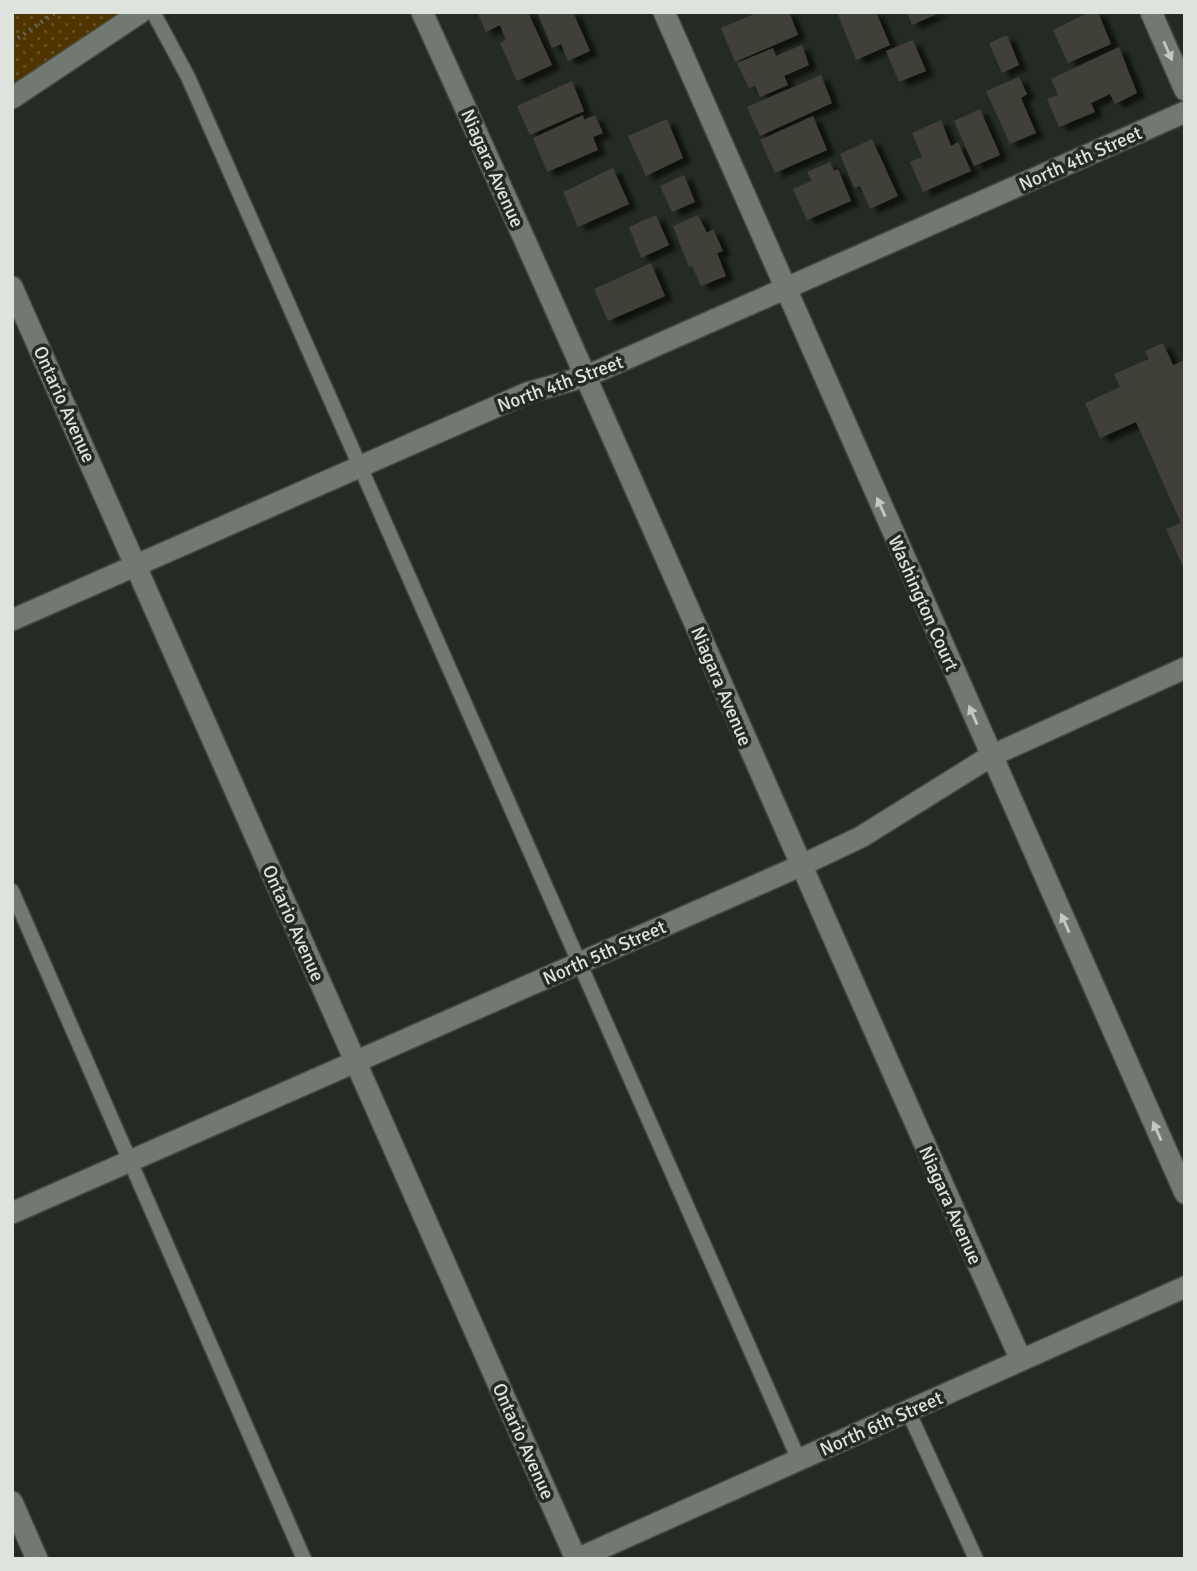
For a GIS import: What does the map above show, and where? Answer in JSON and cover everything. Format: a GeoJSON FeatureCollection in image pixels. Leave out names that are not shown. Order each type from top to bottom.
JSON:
{"type":"FeatureCollection","features":[{"type":"Feature","properties":{"kind":"street"},"geometry":{"type":"LineString","coordinates":[[12,99],[141,12]]}},
{"type":"Feature","properties":{"kind":"street","name":"Niagara Avenue"},"geometry":{"type":"LineString","coordinates":[[422,12],[587,376],[800,866],[1021,1360]]}},
{"type":"Feature","properties":{"kind":"street","name":"Washington Court"},"geometry":{"type":"LineString","coordinates":[[664,12],[1185,1193]]}},
{"type":"Feature","properties":{"kind":"street"},"geometry":{"type":"LineString","coordinates":[[1151,12],[1185,90]]}},
{"type":"Feature","properties":{"kind":"street","name":"North 4th Street"},"geometry":{"type":"LineString","coordinates":[[12,620],[527,393],[587,376],[1185,112]]}},
{"type":"Feature","properties":{"kind":"street","name":"Ontario Avenue"},"geometry":{"type":"LineString","coordinates":[[12,286],[576,1559]]}},
{"type":"Feature","properties":{"kind":"street","name":"North 5th Street"},"geometry":{"type":"LineString","coordinates":[[12,1213],[800,866],[861,837],[991,756],[1185,668]]}},
{"type":"Feature","properties":{"kind":"street","name":"North 6th Street"},"geometry":{"type":"LineString","coordinates":[[576,1559],[1185,1287]]}},
{"type":"Feature","properties":{"kind":"street"},"geometry":{"type":"LineString","coordinates":[[12,1502],[37,1559]]}},
{"type":"Feature","properties":{"kind":"lane"},"geometry":{"type":"LineString","coordinates":[[153,12],[188,77],[577,963],[799,1460]]}},
{"type":"Feature","properties":{"kind":"lane"},"geometry":{"type":"LineString","coordinates":[[12,891],[132,1159],[304,1559]]}},
{"type":"Feature","properties":{"kind":"lane"},"geometry":{"type":"LineString","coordinates":[[908,1411],[976,1559]]}},
{"type":"Feature","properties":{"kind":"path"},"geometry":{"type":"LineString","coordinates":[[12,42],[56,12]]}},
{"type":"Feature","properties":{"kind":"shaded area"},"geometry":{"type":"Polygon","coordinates":[[[12,12],[141,12],[12,98],[12,12]]]}},
{"type":"Feature","properties":{"kind":"building"},"geometry":{"type":"Polygon","coordinates":[[[477,12],[528,12],[552,65],[517,81],[500,43],[506,40],[500,25],[486,32],[477,12]]]}},
{"type":"Feature","properties":{"kind":"building"},"geometry":{"type":"Polygon","coordinates":[[[573,12],[590,51],[568,61],[561,44],[552,48],[538,14],[573,12]]]}},
{"type":"Feature","properties":{"kind":"building"},"geometry":{"type":"Polygon","coordinates":[[[759,12],[789,12],[798,35],[735,62],[721,28],[759,12]]]}},
{"type":"Feature","properties":{"kind":"building"},"geometry":{"type":"Polygon","coordinates":[[[837,12],[876,12],[890,45],[856,60],[837,12]]]}},
{"type":"Feature","properties":{"kind":"building"},"geometry":{"type":"Polygon","coordinates":[[[907,12],[941,12],[912,25],[907,12]]]}},
{"type":"Feature","properties":{"kind":"building"},"geometry":{"type":"Polygon","coordinates":[[[1089,12],[1098,12],[1111,44],[1068,63],[1053,30],[1089,12]]]}},
{"type":"Feature","properties":{"kind":"building"},"geometry":{"type":"Polygon","coordinates":[[[1007,35],[1019,65],[1002,73],[989,43],[1007,35]]]}},
{"type":"Feature","properties":{"kind":"building"},"geometry":{"type":"Polygon","coordinates":[[[913,40],[926,71],[899,82],[886,51],[913,40]]]}},
{"type":"Feature","properties":{"kind":"building"},"geometry":{"type":"Polygon","coordinates":[[[802,45],[809,65],[784,76],[788,85],[760,97],[755,86],[749,88],[737,63],[773,48],[776,56],[802,45]]]}},
{"type":"Feature","properties":{"kind":"building"},"geometry":{"type":"Polygon","coordinates":[[[1119,47],[1137,93],[1115,104],[1110,94],[1091,103],[1095,112],[1059,127],[1047,99],[1058,95],[1051,79],[1119,47]]]}},
{"type":"Feature","properties":{"kind":"building"},"geometry":{"type":"Polygon","coordinates":[[[821,75],[832,103],[760,136],[747,107],[821,75]]]}},
{"type":"Feature","properties":{"kind":"building"},"geometry":{"type":"Polygon","coordinates":[[[1019,77],[1027,94],[1021,98],[1036,133],[1010,144],[986,91],[1019,77]]]}},
{"type":"Feature","properties":{"kind":"building"},"geometry":{"type":"Polygon","coordinates":[[[572,81],[584,111],[530,135],[517,106],[572,81]]]}},
{"type":"Feature","properties":{"kind":"building"},"geometry":{"type":"Polygon","coordinates":[[[980,109],[1000,155],[974,166],[954,121],[980,109]]]}},
{"type":"Feature","properties":{"kind":"building"},"geometry":{"type":"Polygon","coordinates":[[[583,115],[584,120],[595,115],[603,133],[593,137],[598,150],[547,172],[533,138],[583,115]]]}},
{"type":"Feature","properties":{"kind":"building"},"geometry":{"type":"Polygon","coordinates":[[[813,116],[827,150],[775,173],[760,140],[813,116]]]}},
{"type":"Feature","properties":{"kind":"building"},"geometry":{"type":"Polygon","coordinates":[[[667,119],[683,158],[646,176],[628,136],[667,119]]]}},
{"type":"Feature","properties":{"kind":"building"},"geometry":{"type":"Polygon","coordinates":[[[941,120],[951,146],[958,142],[971,171],[923,192],[910,162],[922,157],[912,133],[941,120]]]}},
{"type":"Feature","properties":{"kind":"building"},"geometry":{"type":"Polygon","coordinates":[[[872,139],[898,196],[870,209],[860,186],[854,188],[840,154],[872,139]]]}},
{"type":"Feature","properties":{"kind":"building"},"geometry":{"type":"Polygon","coordinates":[[[830,162],[834,171],[838,169],[851,201],[807,220],[793,189],[812,181],[807,172],[830,162]]]}},
{"type":"Feature","properties":{"kind":"building"},"geometry":{"type":"Polygon","coordinates":[[[613,168],[629,204],[578,227],[563,192],[613,168]]]}},
{"type":"Feature","properties":{"kind":"building"},"geometry":{"type":"Polygon","coordinates":[[[684,175],[695,202],[672,212],[660,186],[684,175]]]}},
{"type":"Feature","properties":{"kind":"building"},"geometry":{"type":"Polygon","coordinates":[[[656,215],[669,245],[641,258],[629,227],[656,215]]]}},
{"type":"Feature","properties":{"kind":"building"},"geometry":{"type":"Polygon","coordinates":[[[698,215],[707,233],[713,229],[723,251],[717,253],[726,276],[701,286],[692,266],[689,267],[673,226],[698,215]]]}},
{"type":"Feature","properties":{"kind":"building"},"geometry":{"type":"Polygon","coordinates":[[[651,263],[665,296],[608,321],[594,289],[651,263]]]}},
{"type":"Feature","properties":{"kind":"building"},"geometry":{"type":"Polygon","coordinates":[[[1163,343],[1173,365],[1185,360],[1185,571],[1166,529],[1181,523],[1136,422],[1100,438],[1085,403],[1120,387],[1114,374],[1149,359],[1145,351],[1163,343]]]}}]}
